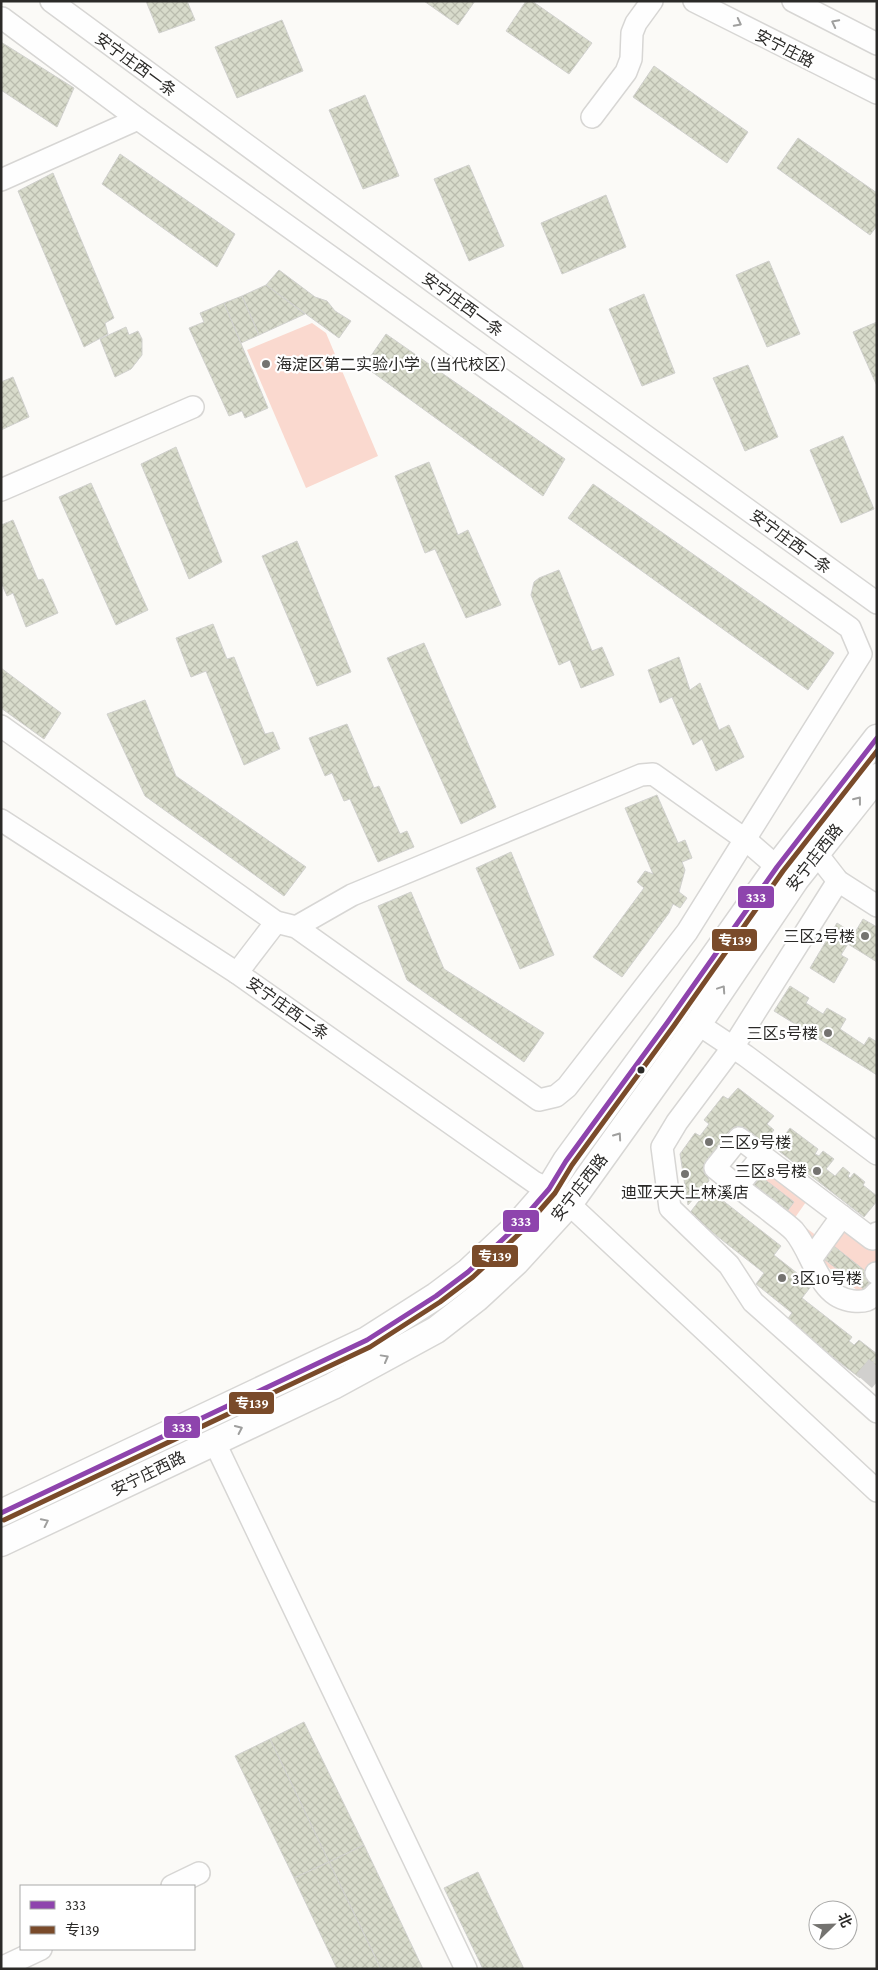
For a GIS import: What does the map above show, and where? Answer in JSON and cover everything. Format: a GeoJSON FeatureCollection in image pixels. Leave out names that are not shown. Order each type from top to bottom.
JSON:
{"type":"FeatureCollection","features":[{"type":"Feature","properties":{"kind":"main road"},"geometry":{"type":"LineString","coordinates":[[559,1196],[566,1161],[667,1023],[786,873],[877,738]]}},
{"type":"Feature","properties":{"kind":"main road","name":"安宁庄西路"},"geometry":{"type":"LineString","coordinates":[[1,1543],[333,1386],[436,1330],[478,1298],[516,1262],[559,1196],[698,1024],[786,873],[817,854],[877,777]]}},
{"type":"Feature","properties":{"kind":"main road","name":"安宁庄西路"},"geometry":{"type":"LineString","coordinates":[[1,1513],[367,1340],[436,1296],[468,1272],[515,1228],[559,1196]]}},
{"type":"Feature","properties":{"kind":"street","name":"安宁庄西一条"},"geometry":{"type":"LineString","coordinates":[[51,1],[482,318],[877,603]]}},
{"type":"Feature","properties":{"kind":"street"},"geometry":{"type":"LineString","coordinates":[[592,118],[626,72],[631,59],[632,33],[636,23],[652,1]]}},
{"type":"Feature","properties":{"kind":"street","name":"安宁庄路"},"geometry":{"type":"LineString","coordinates":[[694,1],[877,93]]}},
{"type":"Feature","properties":{"kind":"street"},"geometry":{"type":"LineString","coordinates":[[793,1],[877,44]]}},
{"type":"Feature","properties":{"kind":"street"},"geometry":{"type":"LineString","coordinates":[[1,726],[276,922],[296,928],[539,1100],[556,1096],[567,1087],[687,932],[861,654],[850,628],[138,119],[2,18]]}},
{"type":"Feature","properties":{"kind":"street"},"geometry":{"type":"LineString","coordinates":[[1,180],[138,119]]}},
{"type":"Feature","properties":{"kind":"street"},"geometry":{"type":"LineString","coordinates":[[1,490],[194,407]]}},
{"type":"Feature","properties":{"kind":"street"},"geometry":{"type":"LineString","coordinates":[[296,928],[352,895],[641,775],[653,774],[746,840],[786,873]]}},
{"type":"Feature","properties":{"kind":"street","name":"安宁庄西二条"},"geometry":{"type":"LineString","coordinates":[[1,820],[238,973],[534,1182],[559,1196],[877,1491]]}},
{"type":"Feature","properties":{"kind":"street"},"geometry":{"type":"LineString","coordinates":[[817,854],[838,881],[877,906]]}},
{"type":"Feature","properties":{"kind":"street"},"geometry":{"type":"LineString","coordinates":[[838,881],[733,1047],[677,1122],[662,1147],[670,1208],[729,1264],[753,1302],[859,1386],[877,1412]]}},
{"type":"Feature","properties":{"kind":"street"},"geometry":{"type":"LineString","coordinates":[[238,973],[276,922]]}},
{"type":"Feature","properties":{"kind":"street"},"geometry":{"type":"LineString","coordinates":[[698,1024],[733,1047],[877,1154]]}},
{"type":"Feature","properties":{"kind":"street"},"geometry":{"type":"LineString","coordinates":[[875,1238],[842,1216],[739,1138],[715,1168],[794,1231],[823,1283],[831,1293],[841,1299],[863,1302],[870,1300],[876,1280]]}},
{"type":"Feature","properties":{"kind":"street"},"geometry":{"type":"LineString","coordinates":[[738,1186],[762,1156]]}},
{"type":"Feature","properties":{"kind":"street"},"geometry":{"type":"LineString","coordinates":[[811,1259],[842,1216]]}},
{"type":"Feature","properties":{"kind":"street"},"geometry":{"type":"LineString","coordinates":[[214,1441],[466,1969]]}},
{"type":"Feature","properties":{"kind":"street"},"geometry":{"type":"LineString","coordinates":[[174,1885],[199,1873]]}},
{"type":"Feature","properties":{"kind":"street"},"geometry":{"type":"LineString","coordinates":[[6,1962],[38,1950]]}},
{"type":"Feature","properties":{"kind":"shaded area"},"geometry":{"type":"Polygon","coordinates":[[[312,323],[326,333],[378,456],[306,488],[247,350],[312,323]]]}},
{"type":"Feature","properties":{"kind":"shaded area"},"geometry":{"type":"Polygon","coordinates":[[[759,1163],[832,1221],[806,1202],[794,1219],[817,1236],[817,1244],[741,1185],[759,1163]]]}},
{"type":"Feature","properties":{"kind":"shaded area"},"geometry":{"type":"Polygon","coordinates":[[[844,1225],[877,1248],[877,1278],[867,1298],[814,1256],[844,1225]]]}},
{"type":"Feature","properties":{"kind":"building"},"geometry":{"type":"Polygon","coordinates":[[[146,1],[187,1],[195,20],[159,33],[146,1]]]}},
{"type":"Feature","properties":{"kind":"building"},"geometry":{"type":"Polygon","coordinates":[[[424,1],[475,1],[458,25],[424,1]]]}},
{"type":"Feature","properties":{"kind":"building"},"geometry":{"type":"Polygon","coordinates":[[[526,1],[532,1],[592,43],[569,74],[506,31],[526,1]]]}},
{"type":"Feature","properties":{"kind":"building"},"geometry":{"type":"Polygon","coordinates":[[[282,20],[303,71],[237,98],[215,47],[282,20]]]}},
{"type":"Feature","properties":{"kind":"building"},"geometry":{"type":"Polygon","coordinates":[[[1,42],[74,88],[57,127],[1,90],[1,42]]]}},
{"type":"Feature","properties":{"kind":"building"},"geometry":{"type":"Polygon","coordinates":[[[654,66],[748,132],[727,163],[633,97],[654,66]]]}},
{"type":"Feature","properties":{"kind":"building"},"geometry":{"type":"Polygon","coordinates":[[[365,95],[399,176],[363,189],[329,110],[365,95]]]}},
{"type":"Feature","properties":{"kind":"building"},"geometry":{"type":"Polygon","coordinates":[[[798,138],[877,193],[877,226],[870,235],[777,168],[798,138]]]}},
{"type":"Feature","properties":{"kind":"building"},"geometry":{"type":"Polygon","coordinates":[[[120,154],[235,234],[217,267],[102,184],[120,154]]]}},
{"type":"Feature","properties":{"kind":"building"},"geometry":{"type":"Polygon","coordinates":[[[469,165],[504,246],[469,261],[434,179],[469,165]]]}},
{"type":"Feature","properties":{"kind":"building"},"geometry":{"type":"Polygon","coordinates":[[[53,173],[114,318],[105,323],[108,334],[84,347],[18,191],[53,173]]]}},
{"type":"Feature","properties":{"kind":"building"},"geometry":{"type":"Polygon","coordinates":[[[606,195],[626,247],[562,274],[541,223],[606,195]]]}},
{"type":"Feature","properties":{"kind":"building"},"geometry":{"type":"Polygon","coordinates":[[[769,261],[800,334],[767,347],[736,275],[769,261]]]}},
{"type":"Feature","properties":{"kind":"building"},"geometry":{"type":"Polygon","coordinates":[[[279,270],[315,297],[327,301],[335,311],[351,321],[339,338],[266,285],[279,270]]]}},
{"type":"Feature","properties":{"kind":"building"},"geometry":{"type":"Polygon","coordinates":[[[266,285],[305,314],[259,335],[242,296],[266,285]]]}},
{"type":"Feature","properties":{"kind":"building"},"geometry":{"type":"Polygon","coordinates":[[[644,294],[675,373],[642,386],[609,309],[644,294]]]}},
{"type":"Feature","properties":{"kind":"building"},"geometry":{"type":"Polygon","coordinates":[[[242,296],[259,335],[241,343],[224,303],[242,296]]]}},
{"type":"Feature","properties":{"kind":"building"},"geometry":{"type":"Polygon","coordinates":[[[224,303],[268,408],[245,418],[242,411],[229,416],[189,328],[204,322],[200,313],[224,303]]]}},
{"type":"Feature","properties":{"kind":"building"},"geometry":{"type":"Polygon","coordinates":[[[877,322],[877,386],[853,332],[877,322]]]}},
{"type":"Feature","properties":{"kind":"building"},"geometry":{"type":"Polygon","coordinates":[[[126,327],[129,335],[138,331],[142,339],[142,355],[131,369],[115,377],[100,339],[126,327]]]}},
{"type":"Feature","properties":{"kind":"building"},"geometry":{"type":"Polygon","coordinates":[[[386,334],[565,459],[543,496],[364,366],[386,334]]]}},
{"type":"Feature","properties":{"kind":"building"},"geometry":{"type":"Polygon","coordinates":[[[748,365],[778,437],[745,451],[713,378],[748,365]]]}},
{"type":"Feature","properties":{"kind":"building"},"geometry":{"type":"Polygon","coordinates":[[[13,377],[29,417],[1,430],[1,382],[13,377]]]}},
{"type":"Feature","properties":{"kind":"building"},"geometry":{"type":"Polygon","coordinates":[[[843,436],[874,509],[841,523],[810,450],[843,436]]]}},
{"type":"Feature","properties":{"kind":"building"},"geometry":{"type":"Polygon","coordinates":[[[176,447],[222,562],[189,579],[141,464],[176,447]]]}},
{"type":"Feature","properties":{"kind":"building"},"geometry":{"type":"Polygon","coordinates":[[[429,462],[458,535],[468,530],[501,605],[466,618],[435,549],[425,553],[395,476],[429,462]]]}},
{"type":"Feature","properties":{"kind":"building"},"geometry":{"type":"Polygon","coordinates":[[[91,483],[148,610],[116,625],[59,497],[91,483]]]}},
{"type":"Feature","properties":{"kind":"building"},"geometry":{"type":"Polygon","coordinates":[[[593,484],[834,653],[808,690],[568,518],[593,484]]]}},
{"type":"Feature","properties":{"kind":"building"},"geometry":{"type":"Polygon","coordinates":[[[13,520],[38,580],[43,579],[58,613],[26,627],[13,593],[7,596],[1,582],[1,525],[13,520]]]}},
{"type":"Feature","properties":{"kind":"building"},"geometry":{"type":"Polygon","coordinates":[[[297,541],[351,672],[317,686],[262,556],[297,541]]]}},
{"type":"Feature","properties":{"kind":"building"},"geometry":{"type":"Polygon","coordinates":[[[559,570],[592,651],[602,647],[614,675],[581,688],[570,660],[559,665],[531,595],[534,582],[559,570]]]}},
{"type":"Feature","properties":{"kind":"building"},"geometry":{"type":"Polygon","coordinates":[[[213,624],[227,659],[234,657],[265,734],[273,732],[280,749],[244,765],[206,671],[191,677],[176,638],[213,624]]]}},
{"type":"Feature","properties":{"kind":"building"},"geometry":{"type":"Polygon","coordinates":[[[424,643],[496,807],[461,824],[387,658],[424,643]]]}},
{"type":"Feature","properties":{"kind":"building"},"geometry":{"type":"Polygon","coordinates":[[[679,657],[690,690],[700,683],[719,730],[729,725],[744,757],[716,771],[702,739],[693,745],[672,697],[660,703],[648,670],[679,657]]]}},
{"type":"Feature","properties":{"kind":"building"},"geometry":{"type":"Polygon","coordinates":[[[1,668],[61,713],[44,739],[1,708],[1,668]]]}},
{"type":"Feature","properties":{"kind":"building"},"geometry":{"type":"Polygon","coordinates":[[[145,700],[176,776],[306,867],[284,896],[145,796],[107,714],[145,700]]]}},
{"type":"Feature","properties":{"kind":"building"},"geometry":{"type":"Polygon","coordinates":[[[347,724],[374,788],[379,786],[400,834],[407,831],[414,847],[378,862],[350,799],[344,801],[332,773],[325,776],[309,738],[347,724]]]}},
{"type":"Feature","properties":{"kind":"building"},"geometry":{"type":"Polygon","coordinates":[[[657,795],[678,843],[685,840],[692,858],[682,862],[685,870],[679,892],[687,898],[680,908],[673,904],[669,913],[622,977],[593,957],[644,888],[637,882],[645,871],[653,874],[625,808],[657,795]]]}},
{"type":"Feature","properties":{"kind":"building"},"geometry":{"type":"Polygon","coordinates":[[[511,852],[554,955],[520,969],[476,868],[511,852]]]}},
{"type":"Feature","properties":{"kind":"building"},"geometry":{"type":"Polygon","coordinates":[[[411,892],[444,969],[544,1033],[524,1062],[407,980],[378,906],[411,892]]]}},
{"type":"Feature","properties":{"kind":"building","name":"三区2号楼"},"geometry":{"type":"Polygon","coordinates":[[[863,919],[877,927],[877,962],[848,944],[863,919]]]}},
{"type":"Feature","properties":{"kind":"building"},"geometry":{"type":"Polygon","coordinates":[[[837,923],[854,934],[841,955],[848,959],[834,983],[810,968],[837,923]]]}},
{"type":"Feature","properties":{"kind":"building","name":"三区5号楼"},"geometry":{"type":"Polygon","coordinates":[[[790,986],[809,998],[806,1003],[823,1014],[827,1008],[846,1019],[840,1029],[864,1045],[869,1037],[877,1042],[877,1075],[774,1011],[790,986]]]}},
{"type":"Feature","properties":{"kind":"building","name":"三区9号楼"},"geometry":{"type":"Polygon","coordinates":[[[738,1088],[774,1116],[767,1124],[774,1130],[760,1148],[714,1154],[706,1164],[709,1181],[688,1205],[680,1154],[695,1133],[700,1136],[709,1124],[704,1120],[723,1096],[728,1099],[738,1088]]]}},
{"type":"Feature","properties":{"kind":"building","name":"三区8号楼"},"geometry":{"type":"Polygon","coordinates":[[[790,1128],[818,1149],[815,1154],[819,1156],[823,1151],[834,1159],[826,1169],[835,1176],[843,1167],[850,1173],[848,1176],[850,1178],[854,1173],[865,1182],[863,1185],[877,1196],[877,1201],[864,1217],[775,1148],[790,1128]]]}},
{"type":"Feature","properties":{"kind":"building"},"geometry":{"type":"Polygon","coordinates":[[[755,1172],[794,1202],[785,1214],[746,1184],[755,1172]]]}},
{"type":"Feature","properties":{"kind":"building","name":"3区10号楼"},"geometry":{"type":"Polygon","coordinates":[[[708,1189],[781,1246],[774,1255],[812,1285],[802,1298],[852,1337],[849,1341],[854,1345],[859,1340],[877,1354],[877,1357],[860,1378],[786,1321],[792,1313],[756,1284],[764,1273],[689,1214],[708,1189]]]}},
{"type":"Feature","properties":{"kind":"building"},"geometry":{"type":"Polygon","coordinates":[[[830,1243],[874,1280],[866,1291],[820,1256],[830,1243]]]}},
{"type":"Feature","properties":{"kind":"building"},"geometry":{"type":"Polygon","coordinates":[[[877,1358],[877,1372],[869,1383],[862,1377],[877,1358]]]}},
{"type":"Feature","properties":{"kind":"building"},"geometry":{"type":"Polygon","coordinates":[[[304,1722],[364,1845],[329,1862],[270,1739],[304,1722]]]}},
{"type":"Feature","properties":{"kind":"building"},"geometry":{"type":"Polygon","coordinates":[[[270,1739],[329,1862],[294,1878],[235,1756],[270,1739]]]}},
{"type":"Feature","properties":{"kind":"building"},"geometry":{"type":"Polygon","coordinates":[[[364,1845],[423,1969],[381,1969],[329,1862],[364,1845]]]}},
{"type":"Feature","properties":{"kind":"building"},"geometry":{"type":"Polygon","coordinates":[[[329,1862],[381,1969],[337,1969],[294,1878],[329,1862]]]}},
{"type":"Feature","properties":{"kind":"building"},"geometry":{"type":"Polygon","coordinates":[[[478,1872],[524,1969],[483,1969],[444,1888],[478,1872]]]}},
{"type":"Feature","properties":{"kind":"tunnel"},"geometry":{"type":"LineString","coordinates":[[864,1381],[877,1366]]}},
{"type":"Feature","properties":{"kind":"transit line","name":"333"},"geometry":{"type":"LineString","coordinates":[[1,1513],[367,1340],[436,1296],[468,1272],[515,1228],[549,1189],[566,1161],[667,1023],[777,867],[877,738]]}},
{"type":"Feature","properties":{"kind":"transit line","name":"专139"},"geometry":{"type":"LineString","coordinates":[[4,1520],[370,1347],[440,1302],[473,1277],[520,1233],[555,1193],[572,1165],[673,1027],[783,871],[877,751]]}},
{"type":"Feature","properties":{"kind":"place","name":"海淀区第二实验小学（当代校区）"},"geometry":{"type":"Point","coordinates":[266,364]}},
{"type":"Feature","properties":{"kind":"place","name":"三区2号楼"},"geometry":{"type":"Point","coordinates":[865,936]}},
{"type":"Feature","properties":{"kind":"place","name":"三区5号楼"},"geometry":{"type":"Point","coordinates":[828,1033]}},
{"type":"Feature","properties":{"kind":"place","name":"三区9号楼"},"geometry":{"type":"Point","coordinates":[709,1142]}},
{"type":"Feature","properties":{"kind":"place","name":"三区8号楼"},"geometry":{"type":"Point","coordinates":[817,1171]}},
{"type":"Feature","properties":{"kind":"place","name":"迪亚天天上林溪店"},"geometry":{"type":"Point","coordinates":[685,1174]}},
{"type":"Feature","properties":{"kind":"place","name":"3区10号楼"},"geometry":{"type":"Point","coordinates":[782,1278]}}]}
